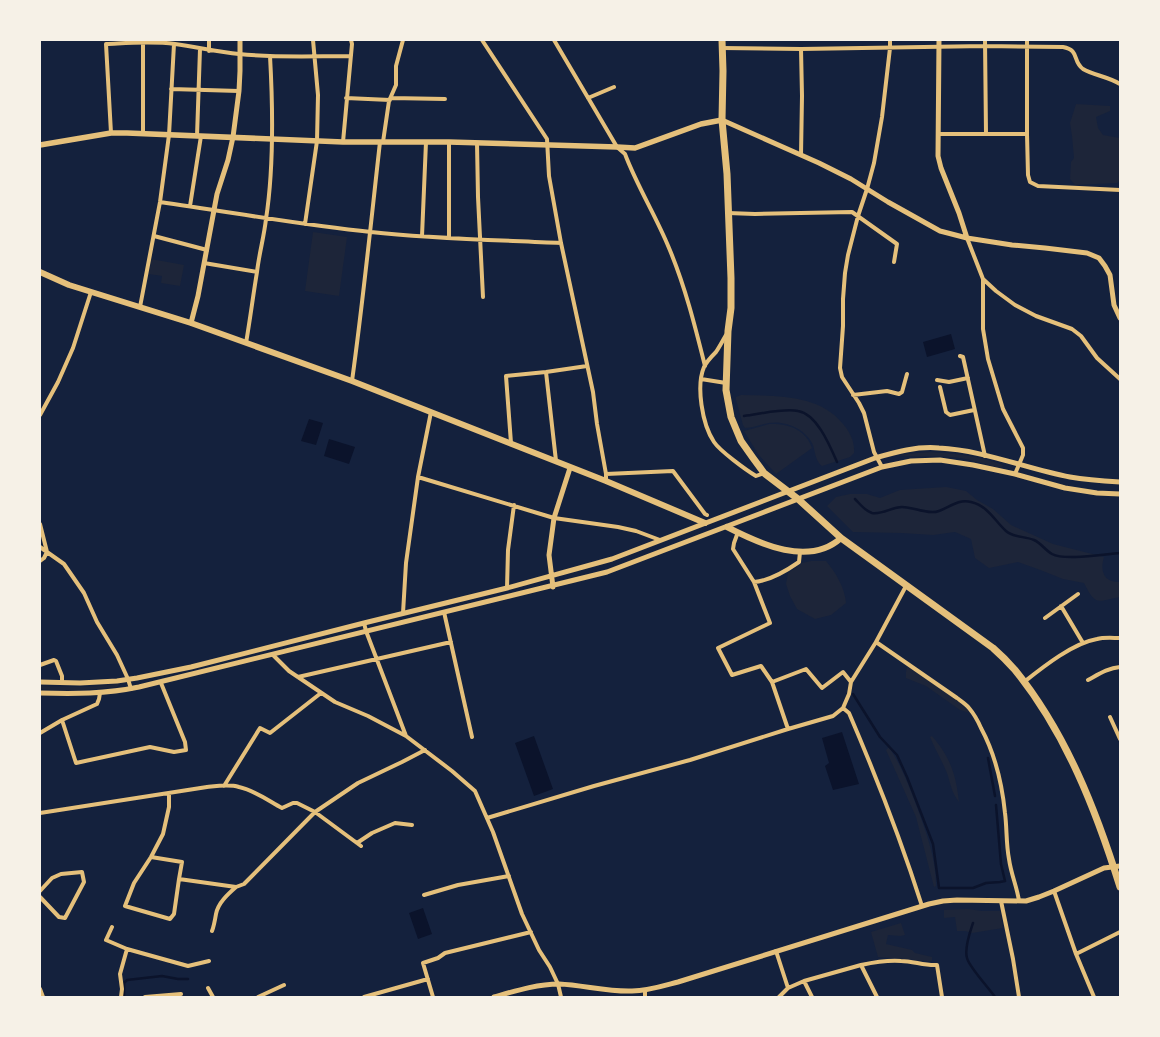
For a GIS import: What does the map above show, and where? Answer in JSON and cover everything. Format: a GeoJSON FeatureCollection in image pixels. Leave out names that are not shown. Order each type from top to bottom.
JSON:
{"type":"FeatureCollection","features":[{"type":"Feature","properties":{"kind":"highway"},"geometry":{"type":"LineString","coordinates":[[722,40],[722,120],[727,174],[730,308],[726,390],[731,417],[741,441],[764,472],[798,499],[841,538],[994,648],[1014,668],[1050,721],[1069,754],[1117,866],[1120,886]]}},
{"type":"Feature","properties":{"kind":"main road"},"geometry":{"type":"LineString","coordinates":[[40,145],[111,133],[143,133],[272,140],[449,142],[635,148],[706,122],[722,120]]}},
{"type":"Feature","properties":{"kind":"main road"},"geometry":{"type":"LineString","coordinates":[[40,272],[69,285],[191,323],[352,381],[570,468],[606,477],[706,519]]}},
{"type":"Feature","properties":{"kind":"main road"},"geometry":{"type":"LineString","coordinates":[[727,527],[761,542],[785,550],[800,552],[816,551],[834,544],[841,538]]}},
{"type":"Feature","properties":{"kind":"street"},"geometry":{"type":"LineString","coordinates":[[209,50],[210,40]]}},
{"type":"Feature","properties":{"kind":"street"},"geometry":{"type":"LineString","coordinates":[[191,323],[207,250],[213,209],[233,137],[239,91],[240,40]]}},
{"type":"Feature","properties":{"kind":"street"},"geometry":{"type":"LineString","coordinates":[[305,224],[317,141],[318,95],[316,56],[313,40]]}},
{"type":"Feature","properties":{"kind":"street"},"geometry":{"type":"LineString","coordinates":[[343,142],[351,40]]}},
{"type":"Feature","properties":{"kind":"street"},"geometry":{"type":"LineString","coordinates":[[352,381],[381,142],[390,99],[396,85],[396,66],[403,40]]}},
{"type":"Feature","properties":{"kind":"street"},"geometry":{"type":"LineString","coordinates":[[482,40],[547,139],[549,176],[561,243],[593,392],[606,477],[673,471],[706,519]]}},
{"type":"Feature","properties":{"kind":"street"},"geometry":{"type":"LineString","coordinates":[[554,40],[617,147],[625,154],[670,250],[688,300],[705,366]]}},
{"type":"Feature","properties":{"kind":"street"},"geometry":{"type":"LineString","coordinates":[[882,467],[874,452],[864,414],[842,377],[840,368],[845,273],[858,216],[874,163],[882,117],[890,40]]}},
{"type":"Feature","properties":{"kind":"street"},"geometry":{"type":"LineString","coordinates":[[939,40],[938,156],[984,279],[983,329],[986,350],[1003,409],[1023,448],[1015,474]]}},
{"type":"Feature","properties":{"kind":"street"},"geometry":{"type":"LineString","coordinates":[[985,40],[986,134]]}},
{"type":"Feature","properties":{"kind":"street"},"geometry":{"type":"LineString","coordinates":[[1027,40],[1027,134],[1028,175],[1030,182],[1038,186],[1120,190]]}},
{"type":"Feature","properties":{"kind":"street"},"geometry":{"type":"LineString","coordinates":[[111,133],[106,44],[157,42],[174,44],[180,42],[200,49],[240,54],[350,56]]}},
{"type":"Feature","properties":{"kind":"street"},"geometry":{"type":"LineString","coordinates":[[143,43],[143,133]]}},
{"type":"Feature","properties":{"kind":"street"},"geometry":{"type":"LineString","coordinates":[[140,307],[160,202],[168,135],[174,44]]}},
{"type":"Feature","properties":{"kind":"street"},"geometry":{"type":"LineString","coordinates":[[722,48],[1063,47],[1069,48],[1074,52],[1077,62],[1083,69],[1120,84]]}},
{"type":"Feature","properties":{"kind":"street"},"geometry":{"type":"LineString","coordinates":[[190,206],[199,136],[198,90],[200,49]]}},
{"type":"Feature","properties":{"kind":"street"},"geometry":{"type":"LineString","coordinates":[[801,49],[801,155]]}},
{"type":"Feature","properties":{"kind":"street"},"geometry":{"type":"LineString","coordinates":[[246,343],[256,272],[267,218],[272,140],[270,56]]}},
{"type":"Feature","properties":{"kind":"street"},"geometry":{"type":"LineString","coordinates":[[588,98],[614,86]]}},
{"type":"Feature","properties":{"kind":"street"},"geometry":{"type":"LineString","coordinates":[[171,89],[239,91]]}},
{"type":"Feature","properties":{"kind":"street"},"geometry":{"type":"LineString","coordinates":[[346,98],[445,99]]}},
{"type":"Feature","properties":{"kind":"street"},"geometry":{"type":"LineString","coordinates":[[722,120],[851,179],[940,231],[968,238],[1087,254],[1099,258],[1110,274],[1114,305],[1120,318]]}},
{"type":"Feature","properties":{"kind":"street"},"geometry":{"type":"LineString","coordinates":[[938,134],[1027,134]]}},
{"type":"Feature","properties":{"kind":"street"},"geometry":{"type":"LineString","coordinates":[[422,236],[426,142]]}},
{"type":"Feature","properties":{"kind":"street"},"geometry":{"type":"LineString","coordinates":[[449,142],[449,238]]}},
{"type":"Feature","properties":{"kind":"street"},"geometry":{"type":"LineString","coordinates":[[477,143],[483,297]]}},
{"type":"Feature","properties":{"kind":"street"},"geometry":{"type":"LineString","coordinates":[[160,202],[369,232],[561,243]]}},
{"type":"Feature","properties":{"kind":"street"},"geometry":{"type":"LineString","coordinates":[[728,213],[852,212],[897,244],[894,262]]}},
{"type":"Feature","properties":{"kind":"street"},"geometry":{"type":"LineString","coordinates":[[154,236],[207,250]]}},
{"type":"Feature","properties":{"kind":"street"},"geometry":{"type":"LineString","coordinates":[[204,263],[256,272]]}},
{"type":"Feature","properties":{"kind":"street"},"geometry":{"type":"LineString","coordinates":[[984,279],[996,291],[1016,305],[1036,316],[1072,329],[1081,336],[1097,358],[1120,379]]}},
{"type":"Feature","properties":{"kind":"street"},"geometry":{"type":"LineString","coordinates":[[40,415],[58,382],[73,348],[91,292]]}},
{"type":"Feature","properties":{"kind":"street"},"geometry":{"type":"LineString","coordinates":[[728,331],[718,349],[705,366],[700,382],[701,404],[706,427],[714,443],[749,471],[756,476],[764,472]]}},
{"type":"Feature","properties":{"kind":"street"},"geometry":{"type":"LineString","coordinates":[[960,356],[963,357],[985,456]]}},
{"type":"Feature","properties":{"kind":"street"},"geometry":{"type":"LineString","coordinates":[[511,443],[506,376],[587,366]]}},
{"type":"Feature","properties":{"kind":"street"},"geometry":{"type":"LineString","coordinates":[[546,372],[556,461]]}},
{"type":"Feature","properties":{"kind":"street"},"geometry":{"type":"LineString","coordinates":[[853,395],[887,391],[898,394],[902,392],[907,374]]}},
{"type":"Feature","properties":{"kind":"street"},"geometry":{"type":"LineString","coordinates":[[937,380],[949,382],[968,378]]}},
{"type":"Feature","properties":{"kind":"street"},"geometry":{"type":"LineString","coordinates":[[701,379],[726,383]]}},
{"type":"Feature","properties":{"kind":"street"},"geometry":{"type":"LineString","coordinates":[[940,387],[948,414],[974,410]]}},
{"type":"Feature","properties":{"kind":"street"},"geometry":{"type":"LineString","coordinates":[[403,613],[406,562],[418,477],[432,412]]}},
{"type":"Feature","properties":{"kind":"street"},"geometry":{"type":"LineString","coordinates":[[40,682],[80,683],[128,679],[191,667],[552,576],[612,559],[706,519],[787,492],[877,458],[916,448],[960,450],[1070,477],[1120,482]]}},
{"type":"Feature","properties":{"kind":"street"},"geometry":{"type":"LineString","coordinates":[[40,694],[100,693],[161,683],[366,631],[553,587],[607,572],[882,467],[910,461],[940,460],[972,465],[1015,474],[1065,488],[1096,493],[1120,494]]}},
{"type":"Feature","properties":{"kind":"street"},"geometry":{"type":"LineString","coordinates":[[553,587],[549,555],[554,518],[570,468]]}},
{"type":"Feature","properties":{"kind":"street"},"geometry":{"type":"LineString","coordinates":[[418,477],[554,518],[618,527],[636,531],[660,540]]}},
{"type":"Feature","properties":{"kind":"street"},"geometry":{"type":"LineString","coordinates":[[507,588],[508,550],[514,505]]}},
{"type":"Feature","properties":{"kind":"street"},"geometry":{"type":"LineString","coordinates":[[40,524],[46,552],[44,558],[40,561]]}},
{"type":"Feature","properties":{"kind":"street"},"geometry":{"type":"LineString","coordinates":[[738,532],[733,549],[754,582],[770,623],[718,648],[732,675],[761,666],[772,682],[788,729]]}},
{"type":"Feature","properties":{"kind":"street"},"geometry":{"type":"LineString","coordinates":[[40,547],[64,564],[84,593],[97,622],[117,655],[128,679],[130,689]]}},
{"type":"Feature","properties":{"kind":"street"},"geometry":{"type":"LineString","coordinates":[[754,582],[763,581],[799,562],[800,552]]}},
{"type":"Feature","properties":{"kind":"street"},"geometry":{"type":"LineString","coordinates":[[487,818],[690,760],[833,716],[843,708],[849,694],[851,682],[876,642],[907,585]]}},
{"type":"Feature","properties":{"kind":"street"},"geometry":{"type":"LineString","coordinates":[[1045,618],[1078,594]]}},
{"type":"Feature","properties":{"kind":"street"},"geometry":{"type":"LineString","coordinates":[[1060,606],[1083,643]]}},
{"type":"Feature","properties":{"kind":"street"},"geometry":{"type":"LineString","coordinates":[[444,612],[472,737]]}},
{"type":"Feature","properties":{"kind":"street"},"geometry":{"type":"LineString","coordinates":[[364,622],[406,736]]}},
{"type":"Feature","properties":{"kind":"street"},"geometry":{"type":"LineString","coordinates":[[1024,682],[1051,661],[1083,643],[1098,638],[1120,638]]}},
{"type":"Feature","properties":{"kind":"street"},"geometry":{"type":"LineString","coordinates":[[298,677],[451,642]]}},
{"type":"Feature","properties":{"kind":"street"},"geometry":{"type":"LineString","coordinates":[[876,642],[957,698],[968,707],[978,721],[998,770],[1006,814],[1006,835],[1010,865],[1018,894],[1018,901]]}},
{"type":"Feature","properties":{"kind":"street"},"geometry":{"type":"LineString","coordinates":[[273,655],[289,671],[335,702],[368,716],[406,736],[475,791],[510,876],[522,914],[558,984],[561,997]]}},
{"type":"Feature","properties":{"kind":"street"},"geometry":{"type":"LineString","coordinates":[[40,665],[56,661],[62,676],[62,682]]}},
{"type":"Feature","properties":{"kind":"street"},"geometry":{"type":"LineString","coordinates":[[1088,680],[1106,670],[1120,667]]}},
{"type":"Feature","properties":{"kind":"street"},"geometry":{"type":"LineString","coordinates":[[772,682],[806,669],[822,688],[843,672],[851,682]]}},
{"type":"Feature","properties":{"kind":"street"},"geometry":{"type":"LineString","coordinates":[[62,720],[76,762],[150,747],[174,752],[186,750],[185,742],[161,683]]}},
{"type":"Feature","properties":{"kind":"street"},"geometry":{"type":"LineString","coordinates":[[40,733],[62,720],[97,704],[100,699],[100,693]]}},
{"type":"Feature","properties":{"kind":"street"},"geometry":{"type":"LineString","coordinates":[[224,786],[260,728],[270,733],[321,693]]}},
{"type":"Feature","properties":{"kind":"street"},"geometry":{"type":"LineString","coordinates":[[843,708],[849,713],[882,791],[922,906]]}},
{"type":"Feature","properties":{"kind":"street"},"geometry":{"type":"LineString","coordinates":[[1110,717],[1120,739]]}},
{"type":"Feature","properties":{"kind":"street"},"geometry":{"type":"LineString","coordinates":[[212,932],[216,912],[227,895],[236,887],[244,884],[315,812],[358,783],[425,750]]}},
{"type":"Feature","properties":{"kind":"street"},"geometry":{"type":"LineString","coordinates":[[40,813],[207,786],[238,786],[282,808],[292,803],[297,803],[315,812],[359,844],[372,833],[395,823],[412,825]]}},
{"type":"Feature","properties":{"kind":"street"},"geometry":{"type":"LineString","coordinates":[[151,857],[182,862],[174,914],[170,918],[125,906],[134,884],[163,834],[169,807],[169,793]]}},
{"type":"Feature","properties":{"kind":"street"},"geometry":{"type":"LineString","coordinates":[[494,997],[539,986],[558,984],[613,990],[644,990],[678,982],[929,904],[943,901],[1031,900],[1104,868],[1117,866]]}},
{"type":"Feature","properties":{"kind":"street"},"geometry":{"type":"LineString","coordinates":[[40,890],[52,878],[61,874],[82,872],[84,882],[65,918],[59,917],[40,896]]}},
{"type":"Feature","properties":{"kind":"street"},"geometry":{"type":"LineString","coordinates":[[424,895],[458,885],[510,876]]}},
{"type":"Feature","properties":{"kind":"street"},"geometry":{"type":"LineString","coordinates":[[179,879],[236,887]]}},
{"type":"Feature","properties":{"kind":"street"},"geometry":{"type":"LineString","coordinates":[[1054,891],[1076,954],[1094,997]]}},
{"type":"Feature","properties":{"kind":"street"},"geometry":{"type":"LineString","coordinates":[[1001,901],[1019,997]]}},
{"type":"Feature","properties":{"kind":"street"},"geometry":{"type":"LineString","coordinates":[[112,927],[106,940],[127,949],[188,966],[209,961]]}},
{"type":"Feature","properties":{"kind":"street"},"geometry":{"type":"LineString","coordinates":[[433,997],[423,963],[438,958],[445,953],[531,932]]}},
{"type":"Feature","properties":{"kind":"street"},"geometry":{"type":"LineString","coordinates":[[1076,954],[1120,932]]}},
{"type":"Feature","properties":{"kind":"street"},"geometry":{"type":"LineString","coordinates":[[121,997],[120,974],[127,949]]}},
{"type":"Feature","properties":{"kind":"street"},"geometry":{"type":"LineString","coordinates":[[776,951],[788,988]]}},
{"type":"Feature","properties":{"kind":"street"},"geometry":{"type":"LineString","coordinates":[[779,997],[788,988],[804,981],[877,961],[901,960],[937,965],[942,997]]}},
{"type":"Feature","properties":{"kind":"street"},"geometry":{"type":"LineString","coordinates":[[861,965],[877,997]]}},
{"type":"Feature","properties":{"kind":"street"},"geometry":{"type":"LineString","coordinates":[[364,997],[428,979]]}},
{"type":"Feature","properties":{"kind":"street"},"geometry":{"type":"LineString","coordinates":[[804,981],[812,997]]}},
{"type":"Feature","properties":{"kind":"street"},"geometry":{"type":"LineString","coordinates":[[258,997],[284,985]]}},
{"type":"Feature","properties":{"kind":"street"},"geometry":{"type":"LineString","coordinates":[[208,988],[213,997]]}},
{"type":"Feature","properties":{"kind":"street"},"geometry":{"type":"LineString","coordinates":[[40,989],[43,997]]}},
{"type":"Feature","properties":{"kind":"street"},"geometry":{"type":"LineString","coordinates":[[644,990],[646,997]]}},
{"type":"Feature","properties":{"kind":"street"},"geometry":{"type":"LineString","coordinates":[[145,997],[181,994]]}},
{"type":"Feature","properties":{"kind":"shaded area"},"geometry":{"type":"Polygon","coordinates":[[[1076,104],[1110,106],[1110,111],[1096,117],[1098,128],[1103,135],[1120,138],[1120,180],[1117,183],[1075,185],[1070,179],[1071,162],[1074,158],[1070,123],[1076,104]]]}},
{"type":"Feature","properties":{"kind":"shaded area"},"geometry":{"type":"Polygon","coordinates":[[[313,232],[347,237],[339,296],[305,291],[313,232]]]}},
{"type":"Feature","properties":{"kind":"shaded area"},"geometry":{"type":"Polygon","coordinates":[[[151,259],[184,265],[180,286],[161,283],[162,276],[149,274],[151,259]]]}},
{"type":"Feature","properties":{"kind":"shaded area"},"geometry":{"type":"Polygon","coordinates":[[[951,334],[955,349],[927,357],[923,342],[951,334]]]}},
{"type":"Feature","properties":{"kind":"shaded area"},"geometry":{"type":"Polygon","coordinates":[[[741,395],[796,399],[822,407],[833,414],[848,430],[853,441],[854,453],[850,457],[822,466],[817,459],[810,439],[800,430],[788,424],[775,422],[745,428],[736,400],[736,397],[741,395]]]}},
{"type":"Feature","properties":{"kind":"shaded area"},"geometry":{"type":"Polygon","coordinates":[[[309,419],[323,423],[316,445],[301,441],[309,419]]]}},
{"type":"Feature","properties":{"kind":"shaded area"},"geometry":{"type":"Polygon","coordinates":[[[769,424],[795,428],[805,436],[812,448],[776,474],[758,454],[744,431],[769,424]]]}},
{"type":"Feature","properties":{"kind":"shaded area"},"geometry":{"type":"Polygon","coordinates":[[[329,439],[355,447],[349,464],[324,456],[329,439]]]}},
{"type":"Feature","properties":{"kind":"shaded area"},"geometry":{"type":"Polygon","coordinates":[[[929,452],[976,457],[1003,465],[1000,468],[956,458],[898,455],[929,452]]]}},
{"type":"Feature","properties":{"kind":"shaded area"},"geometry":{"type":"Polygon","coordinates":[[[946,487],[966,491],[993,509],[1011,525],[1053,544],[1104,557],[1102,567],[1104,575],[1114,582],[1120,582],[1120,597],[1102,601],[1095,599],[1091,596],[1084,583],[1063,579],[1018,562],[989,568],[975,558],[971,539],[955,532],[933,535],[853,532],[827,506],[836,497],[850,494],[867,494],[880,498],[900,490],[946,487]]]}},
{"type":"Feature","properties":{"kind":"shaded area"},"geometry":{"type":"Polygon","coordinates":[[[826,561],[839,581],[846,603],[831,615],[815,619],[797,609],[786,584],[788,573],[802,563],[826,561]]]}},
{"type":"Feature","properties":{"kind":"shaded area"},"geometry":{"type":"Polygon","coordinates":[[[907,667],[941,688],[970,713],[960,710],[926,686],[906,678],[907,667]]]}},
{"type":"Feature","properties":{"kind":"shaded area"},"geometry":{"type":"Polygon","coordinates":[[[118,684],[117,687],[88,690],[40,689],[40,686],[88,687],[118,684]]]}},
{"type":"Feature","properties":{"kind":"shaded area"},"geometry":{"type":"Polygon","coordinates":[[[842,732],[859,784],[833,790],[825,766],[829,763],[822,738],[842,732]]]}},
{"type":"Feature","properties":{"kind":"shaded area"},"geometry":{"type":"Polygon","coordinates":[[[534,736],[553,789],[534,796],[515,743],[534,736]]]}},
{"type":"Feature","properties":{"kind":"shaded area"},"geometry":{"type":"Polygon","coordinates":[[[932,736],[951,766],[959,802],[930,737],[932,736]]]}},
{"type":"Feature","properties":{"kind":"shaded area"},"geometry":{"type":"Polygon","coordinates":[[[889,747],[906,780],[926,832],[935,868],[936,886],[934,887],[916,817],[886,750],[889,747]]]}},
{"type":"Feature","properties":{"kind":"shaded area"},"geometry":{"type":"Polygon","coordinates":[[[423,908],[432,934],[418,939],[409,913],[423,908]]]}},
{"type":"Feature","properties":{"kind":"shaded area"},"geometry":{"type":"Polygon","coordinates":[[[944,910],[1000,911],[1003,928],[972,933],[957,931],[955,917],[944,918],[944,910]]]}},
{"type":"Feature","properties":{"kind":"shaded area"},"geometry":{"type":"Polygon","coordinates":[[[901,923],[905,935],[888,935],[886,944],[932,957],[932,961],[878,957],[871,932],[901,923]]]}},
{"type":"Feature","properties":{"kind":"waterway"},"geometry":{"type":"LineString","coordinates":[[744,416],[786,410],[805,413],[817,424],[837,462]]}},
{"type":"Feature","properties":{"kind":"waterway"},"geometry":{"type":"LineString","coordinates":[[855,499],[867,511],[872,513],[902,507],[935,512],[958,502],[971,502],[986,510],[1009,533],[1034,540],[1052,554],[1075,557],[1120,553]]}},
{"type":"Feature","properties":{"kind":"waterway"},"geometry":{"type":"LineString","coordinates":[[853,694],[880,737],[897,755],[907,777],[933,844],[939,888],[973,888],[986,883],[1005,881],[1001,864],[996,805]]}},
{"type":"Feature","properties":{"kind":"waterway"},"geometry":{"type":"LineString","coordinates":[[988,758],[995,796]]}},
{"type":"Feature","properties":{"kind":"waterway"},"geometry":{"type":"LineString","coordinates":[[973,923],[967,945],[967,958],[975,972],[995,997]]}},
{"type":"Feature","properties":{"kind":"waterway"},"geometry":{"type":"LineString","coordinates":[[124,997],[124,983],[127,980],[162,976],[188,979]]}}]}
